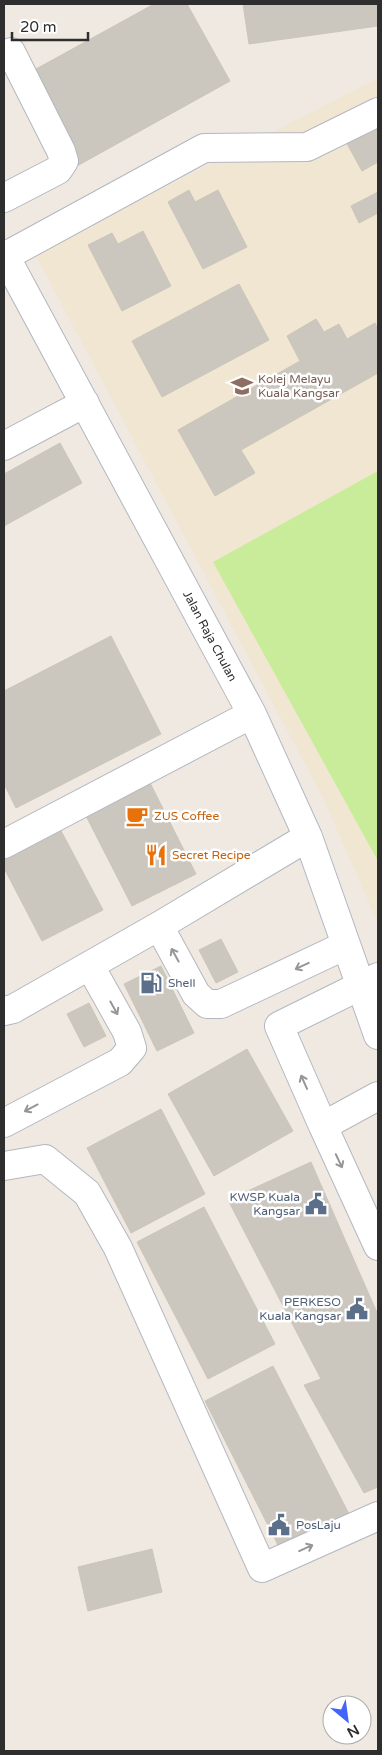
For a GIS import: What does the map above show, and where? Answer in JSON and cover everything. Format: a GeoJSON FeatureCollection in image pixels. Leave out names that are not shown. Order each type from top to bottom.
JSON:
{"type":"FeatureCollection","features":[{"type":"Feature","properties":{"kind":"street"},"geometry":{"type":"LineString","coordinates":[[4,198],[58,170],[64,161],[61,151],[11,52]]}},
{"type":"Feature","properties":{"kind":"street"},"geometry":{"type":"LineString","coordinates":[[4,256],[204,148],[307,147],[378,112]]}},
{"type":"Feature","properties":{"kind":"street","name":"Jalan Raja Chulan"},"geometry":{"type":"LineString","coordinates":[[4,256],[252,714],[308,837],[346,945],[369,981],[378,1035]]}},
{"type":"Feature","properties":{"kind":"street"},"geometry":{"type":"LineString","coordinates":[[4,445],[84,403]]}},
{"type":"Feature","properties":{"kind":"street"},"geometry":{"type":"LineString","coordinates":[[4,844],[252,714]]}},
{"type":"Feature","properties":{"kind":"street"},"geometry":{"type":"LineString","coordinates":[[4,1011],[13,1009],[90,966],[308,837]]}},
{"type":"Feature","properties":{"kind":"street"},"geometry":{"type":"LineString","coordinates":[[159,926],[196,994],[208,1004],[221,1004],[346,945]]}},
{"type":"Feature","properties":{"kind":"street"},"geometry":{"type":"LineString","coordinates":[[4,1122],[120,1062],[132,1048],[127,1032],[90,966]]}},
{"type":"Feature","properties":{"kind":"street"},"geometry":{"type":"LineString","coordinates":[[369,981],[279,1026],[378,1246]]}},
{"type":"Feature","properties":{"kind":"street"},"geometry":{"type":"LineString","coordinates":[[323,1126],[378,1096]]}},
{"type":"Feature","properties":{"kind":"street"},"geometry":{"type":"LineString","coordinates":[[4,1166],[46,1159],[87,1193],[118,1248],[262,1568],[378,1516]]}},
{"type":"Feature","properties":{"kind":"shaded area","name":"Kolej Melayu Kuala Kangsar"},"geometry":{"type":"Polygon","coordinates":[[[378,78],[378,923],[323,798],[35,254],[378,78]]]}},
{"type":"Feature","properties":{"kind":"green space"},"geometry":{"type":"Polygon","coordinates":[[[378,471],[378,861],[213,562],[378,471]]]}},
{"type":"Feature","properties":{"kind":"building"},"geometry":{"type":"Polygon","coordinates":[[[154,4],[187,4],[230,81],[77,166],[27,74],[154,4]]]}},
{"type":"Feature","properties":{"kind":"building"},"geometry":{"type":"Polygon","coordinates":[[[243,4],[378,4],[378,26],[249,44],[243,4]]]}},
{"type":"Feature","properties":{"kind":"building"},"geometry":{"type":"Polygon","coordinates":[[[378,122],[378,162],[362,171],[345,140],[378,122]]]}},
{"type":"Feature","properties":{"kind":"building"},"geometry":{"type":"Polygon","coordinates":[[[189,190],[195,202],[218,190],[247,247],[203,269],[168,202],[189,190]]]}},
{"type":"Feature","properties":{"kind":"building"},"geometry":{"type":"Polygon","coordinates":[[[378,192],[378,213],[359,223],[351,206],[378,192]]]}},
{"type":"Feature","properties":{"kind":"building"},"geometry":{"type":"Polygon","coordinates":[[[143,231],[171,286],[122,311],[88,245],[112,233],[118,244],[143,231]]]}},
{"type":"Feature","properties":{"kind":"building"},"geometry":{"type":"Polygon","coordinates":[[[239,284],[269,340],[162,397],[132,341],[239,284]]]}},
{"type":"Feature","properties":{"kind":"building"},"geometry":{"type":"Polygon","coordinates":[[[316,319],[324,332],[339,324],[347,339],[375,323],[378,329],[378,373],[241,450],[255,473],[215,496],[178,430],[300,361],[287,336],[316,319]]]}},
{"type":"Feature","properties":{"kind":"building"},"geometry":{"type":"Polygon","coordinates":[[[60,443],[82,483],[4,526],[4,474],[60,443]]]}},
{"type":"Feature","properties":{"kind":"building"},"geometry":{"type":"Polygon","coordinates":[[[111,636],[161,734],[16,808],[4,784],[4,691],[111,636]]]}},
{"type":"Feature","properties":{"kind":"building"},"geometry":{"type":"Polygon","coordinates":[[[146,775],[196,874],[132,906],[82,808],[146,775]]]}},
{"type":"Feature","properties":{"kind":"building"},"geometry":{"type":"Polygon","coordinates":[[[58,825],[103,910],[42,941],[4,868],[4,854],[58,825]]]}},
{"type":"Feature","properties":{"kind":"building"},"geometry":{"type":"Polygon","coordinates":[[[221,939],[238,972],[216,983],[199,950],[221,939]]]}},
{"type":"Feature","properties":{"kind":"building"},"geometry":{"type":"Polygon","coordinates":[[[161,966],[194,1033],[157,1051],[124,984],[161,966]]]}},
{"type":"Feature","properties":{"kind":"building"},"geometry":{"type":"Polygon","coordinates":[[[89,1003],[106,1036],[84,1047],[67,1014],[89,1003]]]}},
{"type":"Feature","properties":{"kind":"building"},"geometry":{"type":"Polygon","coordinates":[[[247,1049],[293,1131],[214,1176],[168,1094],[247,1049]]]}},
{"type":"Feature","properties":{"kind":"building"},"geometry":{"type":"Polygon","coordinates":[[[161,1109],[205,1194],[131,1233],[87,1148],[161,1109]]]}},
{"type":"Feature","properties":{"kind":"building"},"geometry":{"type":"Polygon","coordinates":[[[311,1162],[378,1315],[378,1487],[364,1493],[304,1385],[321,1379],[228,1200],[311,1162]]]}},
{"type":"Feature","properties":{"kind":"building"},"geometry":{"type":"Polygon","coordinates":[[[204,1207],[275,1344],[208,1379],[137,1242],[204,1207]]]}},
{"type":"Feature","properties":{"kind":"building"},"geometry":{"type":"Polygon","coordinates":[[[273,1366],[349,1514],[280,1549],[205,1401],[273,1366]]]}},
{"type":"Feature","properties":{"kind":"building"},"geometry":{"type":"Polygon","coordinates":[[[152,1549],[162,1592],[88,1611],[78,1567],[152,1549]]]}},
{"type":"Feature","properties":{"kind":"place","name":"Kolej Melayu Kuala Kangsar"},"geometry":{"type":"Point","coordinates":[242,386]}},
{"type":"Feature","properties":{"kind":"place","name":"ZUS Coffee"},"geometry":{"type":"Point","coordinates":[137,816]}},
{"type":"Feature","properties":{"kind":"place","name":"Secret Recipe"},"geometry":{"type":"Point","coordinates":[156,855]}},
{"type":"Feature","properties":{"kind":"place","name":"Shell"},"geometry":{"type":"Point","coordinates":[151,983]}},
{"type":"Feature","properties":{"kind":"place","name":"KWSP Kuala Kangsar"},"geometry":{"type":"Point","coordinates":[316,1204]}},
{"type":"Feature","properties":{"kind":"place","name":"PERKESO Kuala Kangsar"},"geometry":{"type":"Point","coordinates":[357,1309]}},
{"type":"Feature","properties":{"kind":"place","name":"PosLaju"},"geometry":{"type":"Point","coordinates":[279,1525]}}]}
